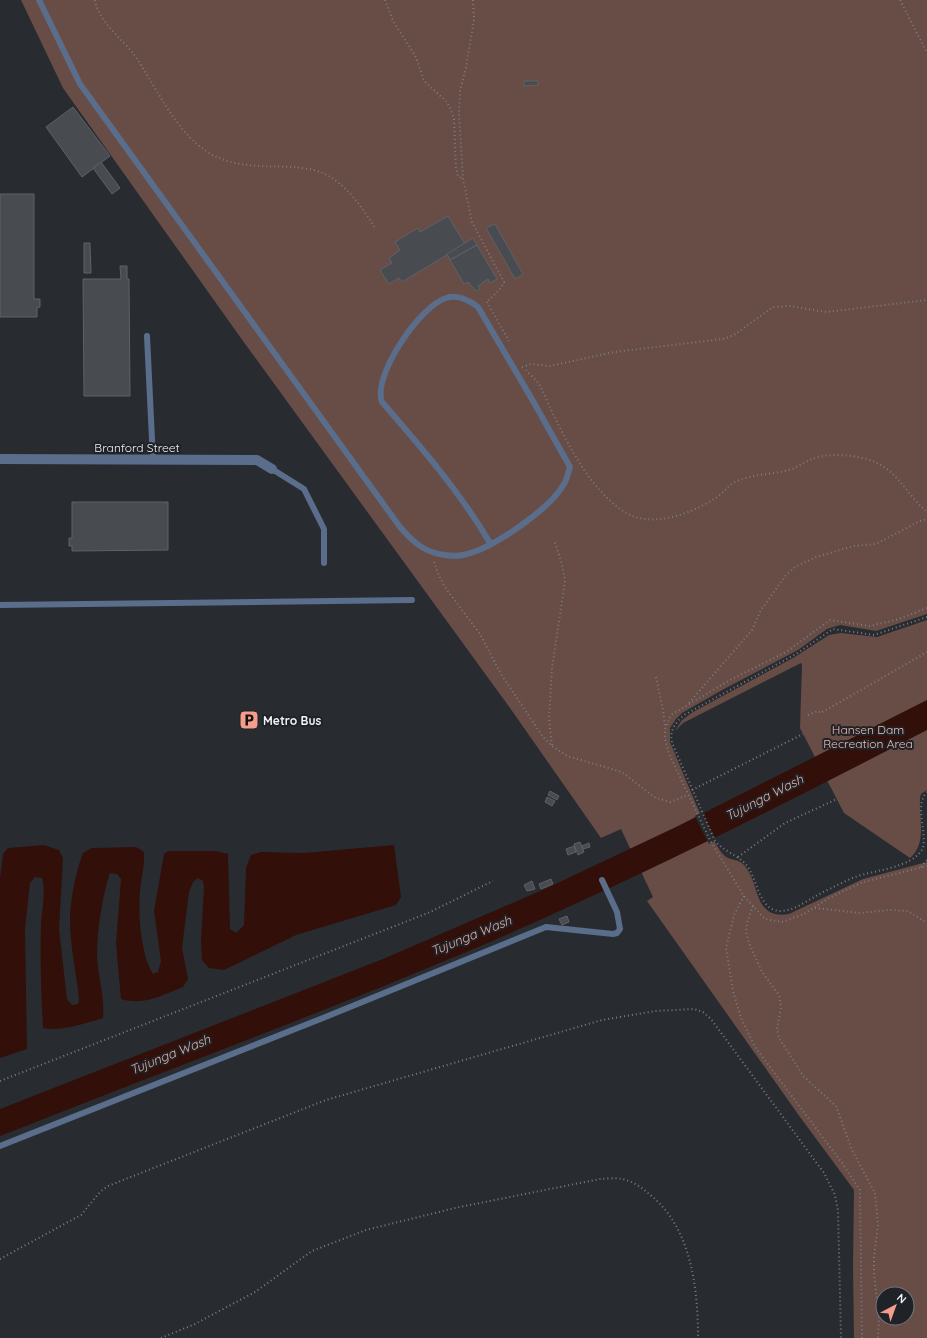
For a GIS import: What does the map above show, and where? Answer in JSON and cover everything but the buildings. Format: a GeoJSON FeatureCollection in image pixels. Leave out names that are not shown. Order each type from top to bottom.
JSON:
{"type":"FeatureCollection","features":[{"type":"Feature","properties":{"kind":"street","name":"Branford Street"},"geometry":{"type":"LineString","coordinates":[[0,459],[257,460],[272,469]]}},
{"type":"Feature","properties":{"kind":"lane"},"geometry":{"type":"LineString","coordinates":[[39,0],[73,73],[84,91],[400,528],[412,541],[425,550],[445,555],[463,555],[504,537],[532,517],[548,503],[564,485],[570,467],[478,307],[468,300],[457,297],[447,298],[433,304],[407,332],[394,354],[380,388],[379,396],[382,402],[436,466],[476,519],[490,543]]}},
{"type":"Feature","properties":{"kind":"lane"},"geometry":{"type":"LineString","coordinates":[[147,336],[153,460]]}},
{"type":"Feature","properties":{"kind":"lane"},"geometry":{"type":"LineString","coordinates":[[272,469],[304,489],[324,528],[324,563]]}},
{"type":"Feature","properties":{"kind":"lane"},"geometry":{"type":"LineString","coordinates":[[0,605],[412,600]]}},
{"type":"Feature","properties":{"kind":"lane"},"geometry":{"type":"LineString","coordinates":[[0,1146],[324,1018],[546,927],[613,934],[617,933],[620,929],[617,912],[602,880]]}},
{"type":"Feature","properties":{"kind":"path"},"geometry":{"type":"LineString","coordinates":[[95,0],[99,13],[135,56],[169,110],[197,144],[210,154],[239,165],[310,169],[323,174],[344,188],[375,228]]}},
{"type":"Feature","properties":{"kind":"path"},"geometry":{"type":"LineString","coordinates":[[385,0],[393,21],[416,57],[424,81],[446,102],[451,110],[454,119],[456,169],[458,176],[463,179]]}},
{"type":"Feature","properties":{"kind":"path"},"geometry":{"type":"LineString","coordinates":[[473,0],[474,20],[466,67],[460,91],[459,113],[463,179],[472,222],[504,282],[501,288],[487,302],[478,307]]}},
{"type":"Feature","properties":{"kind":"path"},"geometry":{"type":"LineString","coordinates":[[900,0],[927,53]]}},
{"type":"Feature","properties":{"kind":"path"},"geometry":{"type":"LineString","coordinates":[[927,300],[826,312],[782,306],[773,307],[734,335],[723,339],[614,352],[550,366],[531,364],[522,367],[540,385],[570,447],[591,479],[608,499],[633,516],[650,520],[682,514],[715,499],[734,483],[752,475],[793,470],[813,459],[834,456],[860,458],[875,462],[886,469],[927,512]]}},
{"type":"Feature","properties":{"kind":"path"},"geometry":{"type":"LineString","coordinates":[[487,302],[511,346]]}},
{"type":"Feature","properties":{"kind":"path"},"geometry":{"type":"LineString","coordinates":[[688,704],[752,630],[761,610],[786,574],[795,567],[823,555],[854,546],[876,544],[920,521],[927,519]]}},
{"type":"Feature","properties":{"kind":"path"},"geometry":{"type":"LineString","coordinates":[[552,746],[550,720],[552,668],[565,581],[562,564],[554,540]]}},
{"type":"Feature","properties":{"kind":"path"},"geometry":{"type":"LineString","coordinates":[[431,552],[435,566],[447,590],[480,634],[501,674],[543,737],[552,746],[567,756],[622,772],[654,797],[670,802],[688,795]]}},
{"type":"Feature","properties":{"kind":"path"},"geometry":{"type":"LineString","coordinates":[[665,729],[671,716],[688,704],[730,680],[786,652],[830,620],[869,626],[880,625],[927,608]]}},
{"type":"Feature","properties":{"kind":"path"},"geometry":{"type":"LineString","coordinates":[[927,617],[874,635],[833,629],[796,654],[684,715],[676,723],[671,735],[672,741],[701,813],[715,841],[723,849],[738,857],[747,866],[763,900],[770,908],[784,911],[855,877],[904,863],[915,857],[923,849],[926,839],[922,808],[923,797],[927,792]]}},
{"type":"Feature","properties":{"kind":"path"},"geometry":{"type":"LineString","coordinates":[[808,714],[818,711],[822,712],[927,652]]}},
{"type":"Feature","properties":{"kind":"path"},"geometry":{"type":"LineString","coordinates":[[656,677],[663,710],[665,729],[664,739],[669,754],[712,842],[744,896],[765,919],[782,922],[804,914],[829,898],[863,882],[927,866]]}},
{"type":"Feature","properties":{"kind":"path"},"geometry":{"type":"LineString","coordinates":[[692,790],[803,734]]}},
{"type":"Feature","properties":{"kind":"path"},"geometry":{"type":"LineString","coordinates":[[738,857],[777,828],[837,799]]}},
{"type":"Feature","properties":{"kind":"path"},"geometry":{"type":"LineString","coordinates":[[695,808],[701,813]]}},
{"type":"Feature","properties":{"kind":"path"},"geometry":{"type":"LineString","coordinates":[[920,868],[927,860]]}},
{"type":"Feature","properties":{"kind":"path"},"geometry":{"type":"LineString","coordinates":[[0,1081],[428,913],[493,881]]}},
{"type":"Feature","properties":{"kind":"path"},"geometry":{"type":"LineString","coordinates":[[744,896],[734,915],[726,948],[733,991],[741,1018],[755,1047],[842,1163],[860,1190],[862,1338]]}},
{"type":"Feature","properties":{"kind":"path"},"geometry":{"type":"LineString","coordinates":[[753,906],[746,932],[754,956],[779,995],[781,1001],[777,1029],[778,1038],[804,1076],[836,1106],[852,1150],[875,1193],[878,1225],[874,1263],[875,1289],[879,1317],[878,1338]]}},
{"type":"Feature","properties":{"kind":"path"},"geometry":{"type":"LineString","coordinates":[[814,908],[830,911],[860,913],[890,910],[908,911],[927,923]]}},
{"type":"Feature","properties":{"kind":"path"},"geometry":{"type":"LineString","coordinates":[[0,1259],[81,1215],[100,1192],[108,1186],[326,1100],[602,1020],[656,1012],[694,1009],[703,1012],[711,1019],[824,1174],[835,1195],[840,1227],[841,1338]]}},
{"type":"Feature","properties":{"kind":"path"},"geometry":{"type":"LineString","coordinates":[[161,1338],[195,1324],[255,1292],[312,1251],[366,1230],[455,1208],[557,1189],[600,1179],[621,1179],[640,1186],[656,1199],[675,1222],[689,1256],[698,1304],[698,1338]]}},
{"type":"Feature","properties":{"kind":"green space"},"geometry":{"type":"Polygon","coordinates":[[[21,0],[927,0],[927,614],[876,631],[840,625],[827,629],[798,650],[682,713],[670,728],[670,742],[698,809],[700,813],[702,812],[716,840],[714,841],[726,857],[743,864],[753,880],[763,906],[769,911],[777,914],[789,914],[863,879],[927,862],[927,1338],[854,1338],[854,1190],[800,1117],[647,901],[653,897],[621,829],[601,838],[510,708],[243,341],[63,88],[21,0]]]}},
{"type":"Feature","properties":{"kind":"green space","name":"Hansen Dam Recreation Area"},"geometry":{"type":"Polygon","coordinates":[[[927,620],[927,790],[921,794],[920,798],[921,831],[919,846],[910,858],[844,813],[800,728],[801,663],[683,723],[675,731],[682,720],[693,712],[793,658],[829,635],[841,633],[877,637],[927,620]]]}},
{"type":"Feature","properties":{"kind":"water","name":"Tujunga Wash"},"geometry":{"type":"Polygon","coordinates":[[[927,700],[927,730],[813,789],[640,874],[464,953],[406,977],[0,1136],[0,1109],[383,959],[547,888],[676,827],[927,700]]]}},
{"type":"Feature","properties":{"kind":"water"},"geometry":{"type":"Polygon","coordinates":[[[44,845],[59,850],[63,858],[59,929],[67,999],[72,1005],[78,1004],[79,999],[71,939],[71,904],[83,853],[92,848],[136,847],[144,852],[140,892],[140,923],[143,946],[153,974],[158,972],[161,961],[154,911],[164,854],[168,851],[216,851],[228,854],[230,929],[236,933],[244,925],[246,868],[251,855],[261,852],[304,853],[394,845],[401,897],[396,905],[296,935],[224,970],[209,968],[202,960],[201,941],[204,887],[203,881],[198,878],[193,882],[189,892],[182,948],[188,979],[183,987],[153,999],[129,1001],[121,999],[116,944],[121,879],[117,874],[110,873],[102,903],[97,946],[103,1002],[103,1018],[73,1026],[50,1029],[43,1028],[42,1015],[41,923],[44,895],[43,883],[42,878],[35,877],[30,883],[25,929],[27,1049],[0,1058],[0,878],[3,854],[8,848],[44,845]]]}},
{"type":"Feature","properties":{"kind":"pier"},"geometry":{"type":"Polygon","coordinates":[[[702,812],[716,840],[709,844],[695,816],[702,812]]]}},
{"type":"Feature","properties":{"kind":"place","name":"Metro Bus"},"geometry":{"type":"Point","coordinates":[249,720]}}]}
